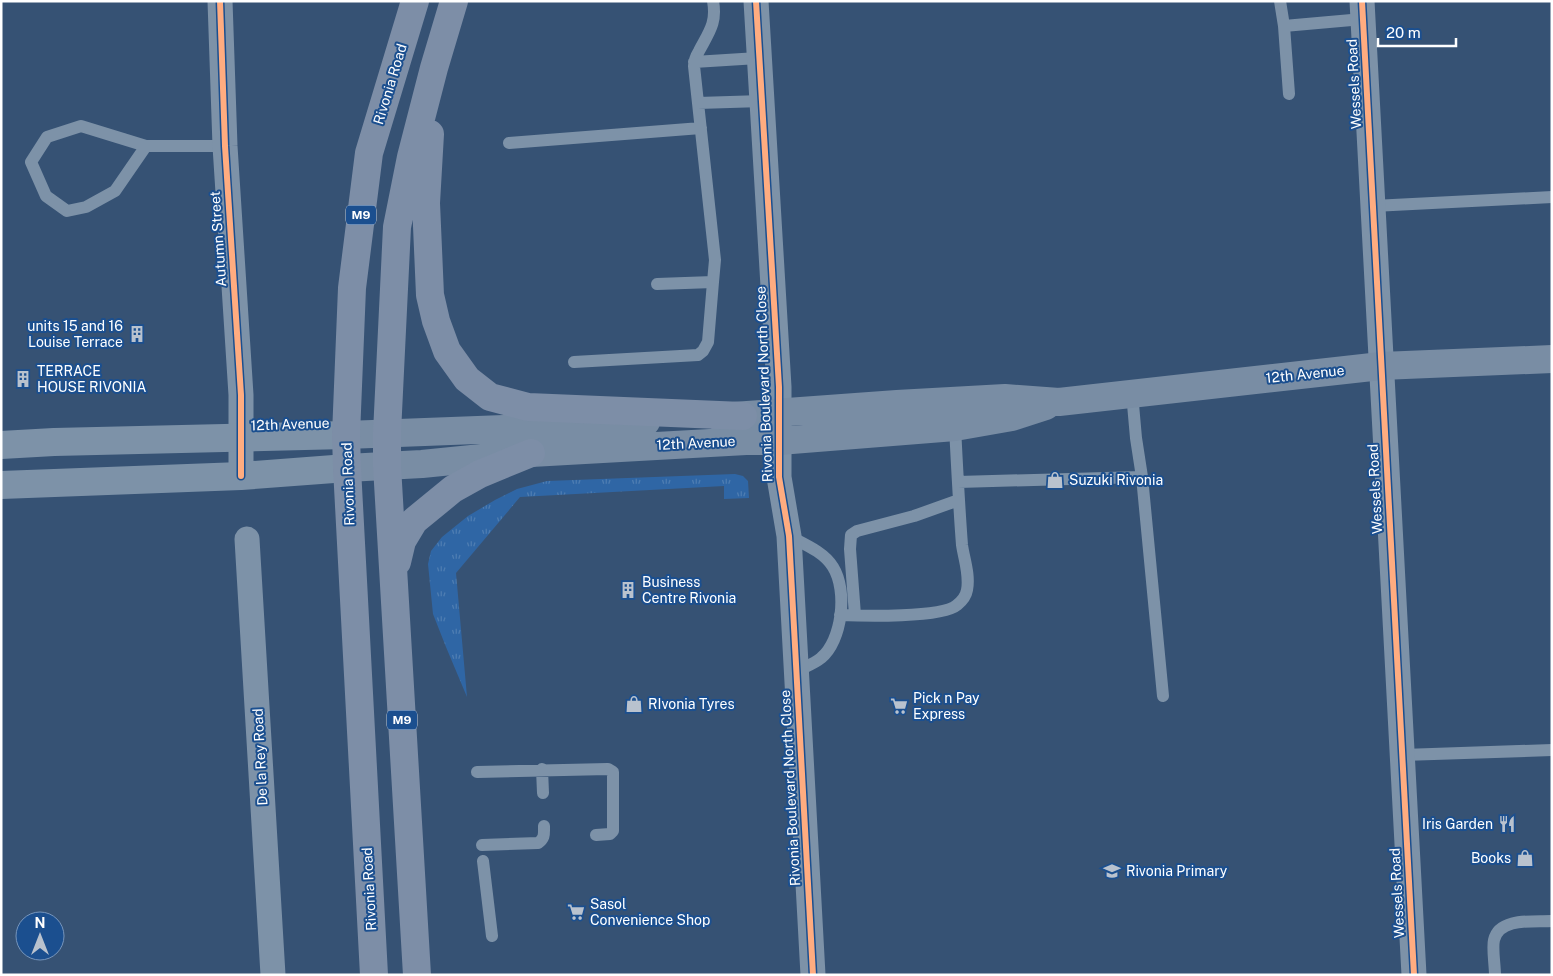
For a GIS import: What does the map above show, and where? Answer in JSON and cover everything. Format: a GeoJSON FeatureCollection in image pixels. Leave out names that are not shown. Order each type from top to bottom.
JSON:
{"type":"FeatureCollection","features":[{"type":"Feature","properties":{"kind":"main road","name":"Rivonia Road"},"geometry":{"type":"LineString","coordinates":[[374,975],[347,468],[346,434],[352,288],[369,153],[415,1]]}},
{"type":"Feature","properties":{"kind":"main road","name":"M9"},"geometry":{"type":"LineString","coordinates":[[416,975],[387,466],[387,433],[397,227],[411,157],[454,1]]}},
{"type":"Feature","properties":{"kind":"main road"},"geometry":{"type":"LineString","coordinates":[[434,68],[426,203],[430,295],[436,320],[447,351],[467,379],[490,397],[528,407],[743,416]]}},
{"type":"Feature","properties":{"kind":"main road","name":"12th Avenue"},"geometry":{"type":"LineString","coordinates":[[347,468],[531,453],[746,440],[779,441],[955,427],[1012,417],[1059,402],[1132,393],[1381,366],[1552,360]]}},
{"type":"Feature","properties":{"kind":"main road","name":"12th Avenue"},"geometry":{"type":"LineString","coordinates":[[346,434],[557,427],[1005,398],[1059,402]]}},
{"type":"Feature","properties":{"kind":"main road"},"geometry":{"type":"LineString","coordinates":[[394,577],[402,541],[414,521],[453,489],[480,474],[531,453]]}},
{"type":"Feature","properties":{"kind":"street","name":"Autumn Street"},"geometry":{"type":"LineString","coordinates":[[220,1],[225,146],[240,395],[241,476]]}},
{"type":"Feature","properties":{"kind":"street","name":"Rivonia Boulevard North Close"},"geometry":{"type":"LineString","coordinates":[[756,1],[779,387],[779,477],[789,536],[813,975]]}},
{"type":"Feature","properties":{"kind":"street","name":"Wessels Road"},"geometry":{"type":"LineString","coordinates":[[1362,10],[1414,975]]}},
{"type":"Feature","properties":{"kind":"street","name":"12th Avenue"},"geometry":{"type":"LineString","coordinates":[[1,446],[54,442],[346,434]]}},
{"type":"Feature","properties":{"kind":"street","name":"12th Avenue"},"geometry":{"type":"LineString","coordinates":[[1,485],[241,476],[347,468]]}},
{"type":"Feature","properties":{"kind":"street","name":"De la Rey Road"},"geometry":{"type":"LineString","coordinates":[[247,539],[273,975]]}},
{"type":"Feature","properties":{"kind":"lane"},"geometry":{"type":"LineString","coordinates":[[574,362],[698,355],[703,351],[708,342],[715,260],[694,62],[713,28],[715,12],[713,1]]}},
{"type":"Feature","properties":{"kind":"lane"},"geometry":{"type":"LineString","coordinates":[[1280,1],[1284,26],[1289,94]]}},
{"type":"Feature","properties":{"kind":"lane"},"geometry":{"type":"LineString","coordinates":[[1284,26],[1362,10]]}},
{"type":"Feature","properties":{"kind":"lane"},"geometry":{"type":"LineString","coordinates":[[694,62],[758,58]]}},
{"type":"Feature","properties":{"kind":"lane"},"geometry":{"type":"LineString","coordinates":[[698,103],[762,101]]}},
{"type":"Feature","properties":{"kind":"lane"},"geometry":{"type":"LineString","coordinates":[[146,146],[115,191],[86,207],[67,211],[46,196],[31,162],[47,137],[81,126],[146,146],[225,146]]}},
{"type":"Feature","properties":{"kind":"lane"},"geometry":{"type":"LineString","coordinates":[[509,143],[701,128]]}},
{"type":"Feature","properties":{"kind":"lane"},"geometry":{"type":"LineString","coordinates":[[1372,206],[1552,197]]}},
{"type":"Feature","properties":{"kind":"lane"},"geometry":{"type":"LineString","coordinates":[[657,284],[713,282]]}},
{"type":"Feature","properties":{"kind":"lane"},"geometry":{"type":"LineString","coordinates":[[1132,393],[1163,696]]}},
{"type":"Feature","properties":{"kind":"lane"},"geometry":{"type":"LineString","coordinates":[[840,615],[930,613],[955,607],[964,600],[968,590],[968,578],[963,550],[955,427]]}},
{"type":"Feature","properties":{"kind":"lane"},"geometry":{"type":"LineString","coordinates":[[958,482],[1142,477]]}},
{"type":"Feature","properties":{"kind":"lane"},"geometry":{"type":"LineString","coordinates":[[855,616],[850,549],[851,535],[857,531],[914,516],[959,500]]}},
{"type":"Feature","properties":{"kind":"lane"},"geometry":{"type":"LineString","coordinates":[[789,536],[824,557],[834,568],[838,582],[840,615],[837,634],[830,647],[821,658],[797,671]]}},
{"type":"Feature","properties":{"kind":"lane"},"geometry":{"type":"LineString","coordinates":[[1403,755],[1552,750]]}},
{"type":"Feature","properties":{"kind":"lane"},"geometry":{"type":"LineString","coordinates":[[477,772],[608,768],[613,772],[614,831],[610,834],[596,834]]}},
{"type":"Feature","properties":{"kind":"lane"},"geometry":{"type":"LineString","coordinates":[[542,769],[543,793]]}},
{"type":"Feature","properties":{"kind":"lane"},"geometry":{"type":"LineString","coordinates":[[482,845],[538,843],[548,833]]}},
{"type":"Feature","properties":{"kind":"lane"},"geometry":{"type":"LineString","coordinates":[[483,861],[492,936]]}},
{"type":"Feature","properties":{"kind":"lane"},"geometry":{"type":"LineString","coordinates":[[1496,975],[1493,940],[1498,930],[1510,923],[1552,921]]}},
{"type":"Feature","properties":{"kind":"green space"},"geometry":{"type":"Polygon","coordinates":[[[735,474],[743,476],[748,481],[749,498],[724,499],[724,486],[520,497],[456,573],[467,697],[433,614],[428,564],[431,551],[442,537],[468,516],[495,500],[517,489],[547,481],[735,474]]]}},
{"type":"Feature","properties":{"kind":"cycle path"},"geometry":{"type":"LineString","coordinates":[[220,1],[225,146],[241,395],[241,476]]}},
{"type":"Feature","properties":{"kind":"cycle path"},"geometry":{"type":"LineString","coordinates":[[756,1],[779,387],[779,477],[789,536],[813,975]]}},
{"type":"Feature","properties":{"kind":"cycle path"},"geometry":{"type":"LineString","coordinates":[[1362,1],[1414,975]]}},
{"type":"Feature","properties":{"kind":"place","name":"units 15 and 16 Louise Terrace"},"geometry":{"type":"Point","coordinates":[137,334]}},
{"type":"Feature","properties":{"kind":"place","name":"TERRACE HOUSE RIVONIA"},"geometry":{"type":"Point","coordinates":[23,379]}},
{"type":"Feature","properties":{"kind":"place","name":"Suzuki Rivonia"},"geometry":{"type":"Point","coordinates":[1055,480]}},
{"type":"Feature","properties":{"kind":"place","name":"Business Centre Rivonia"},"geometry":{"type":"Point","coordinates":[628,590]}},
{"type":"Feature","properties":{"kind":"place","name":"RIvonia Tyres"},"geometry":{"type":"Point","coordinates":[634,704]}},
{"type":"Feature","properties":{"kind":"place","name":"Pick n Pay Express"},"geometry":{"type":"Point","coordinates":[899,706]}},
{"type":"Feature","properties":{"kind":"place","name":"Iris Garden"},"geometry":{"type":"Point","coordinates":[1507,824]}},
{"type":"Feature","properties":{"kind":"place","name":"Books"},"geometry":{"type":"Point","coordinates":[1525,858]}},
{"type":"Feature","properties":{"kind":"place","name":"Rivonia Primary"},"geometry":{"type":"Point","coordinates":[1112,871]}},
{"type":"Feature","properties":{"kind":"place","name":"Sasol Convenience Shop"},"geometry":{"type":"Point","coordinates":[576,912]}}]}
